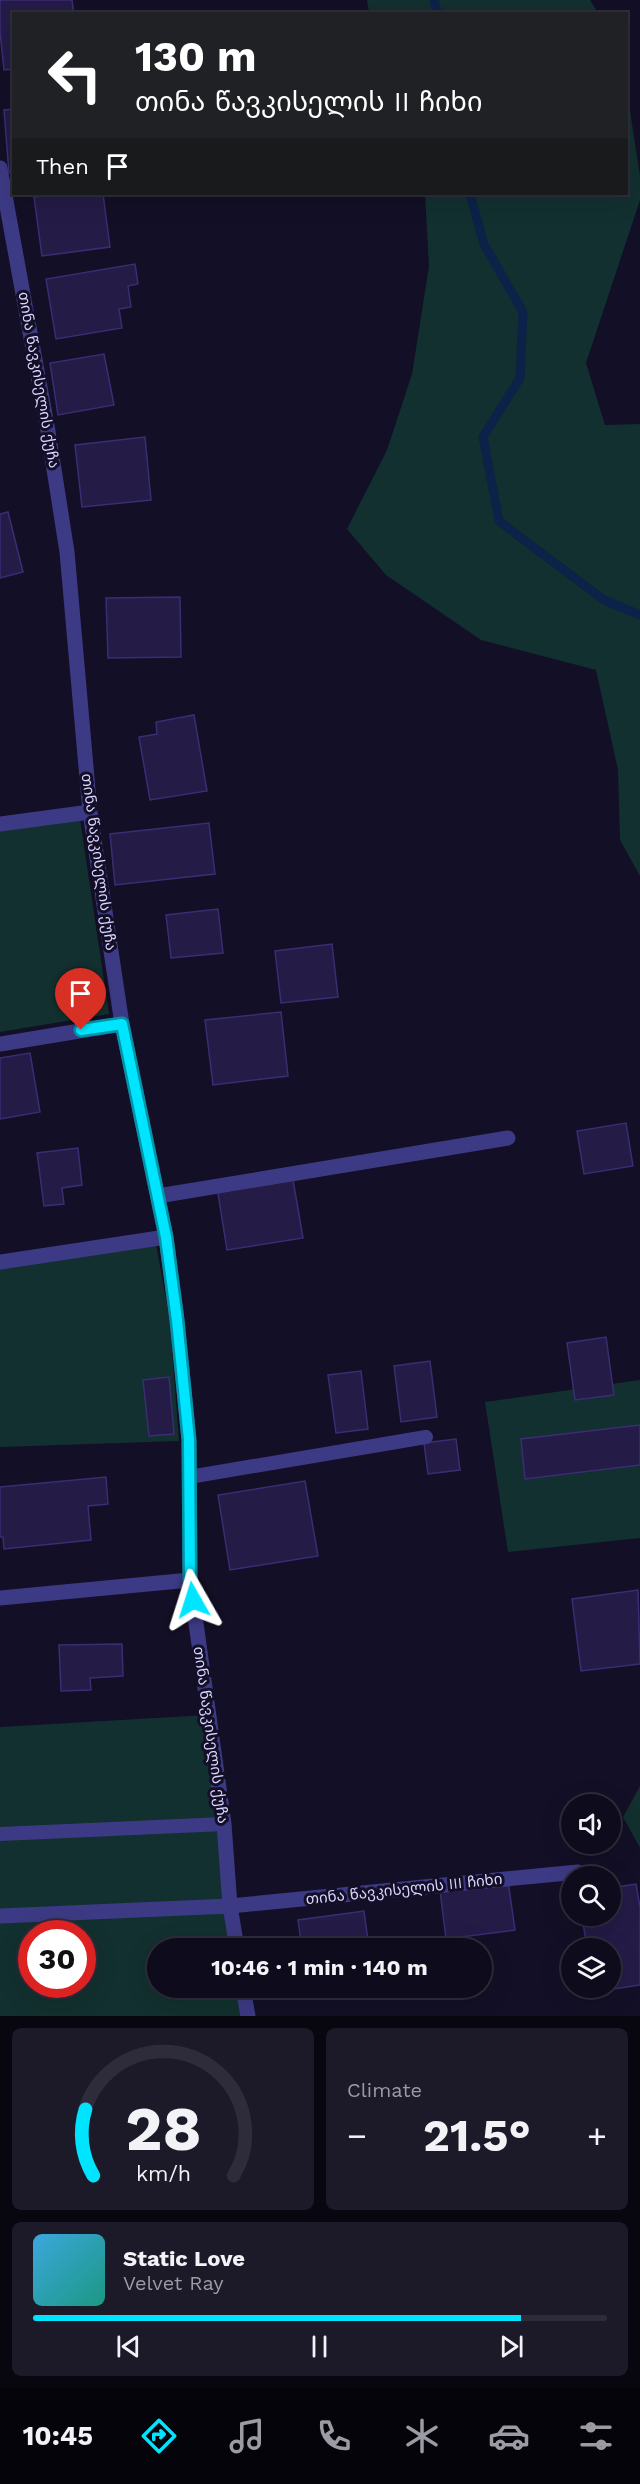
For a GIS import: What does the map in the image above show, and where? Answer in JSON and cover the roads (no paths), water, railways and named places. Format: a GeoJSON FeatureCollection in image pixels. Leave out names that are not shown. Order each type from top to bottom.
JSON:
{"type":"FeatureCollection","features":[{"type":"Feature","properties":{"kind":"street","name":"თინა წავკისელის ქუჩა"},"geometry":{"type":"LineString","coordinates":[[0,168],[46,419],[67,552],[90,812],[122,1024],[166,1237],[189,1440],[190,1580],[224,1824],[230,1906],[235,1938]]}},
{"type":"Feature","properties":{"kind":"street"},"geometry":{"type":"LineString","coordinates":[[0,824],[90,812]]}},
{"type":"Feature","properties":{"kind":"street"},"geometry":{"type":"LineString","coordinates":[[0,1044],[122,1024]]}},
{"type":"Feature","properties":{"kind":"street"},"geometry":{"type":"LineString","coordinates":[[158,1196],[508,1138]]}},
{"type":"Feature","properties":{"kind":"street"},"geometry":{"type":"LineString","coordinates":[[0,1262],[166,1237]]}},
{"type":"Feature","properties":{"kind":"street"},"geometry":{"type":"LineString","coordinates":[[0,1598],[190,1580]]}},
{"type":"Feature","properties":{"kind":"street","name":"თინა წავკისელის III ჩიხი"},"geometry":{"type":"LineString","coordinates":[[0,1916],[230,1906],[561,1874]]}},
{"type":"Feature","properties":{"kind":"street"},"geometry":{"type":"LineString","coordinates":[[245,1998],[248,2016]]}},
{"type":"Feature","properties":{"kind":"lane"},"geometry":{"type":"LineString","coordinates":[[189,1477],[426,1437]]}},
{"type":"Feature","properties":{"kind":"lane"},"geometry":{"type":"LineString","coordinates":[[0,1833],[224,1824]]}},
{"type":"Feature","properties":{"kind":"waterway"},"geometry":{"type":"LineString","coordinates":[[434,0],[437,12]]}},
{"type":"Feature","properties":{"kind":"waterway"},"geometry":{"type":"LineString","coordinates":[[470,195],[484,244],[523,312],[520,378],[483,437],[499,521],[604,600],[640,615]]}}]}
